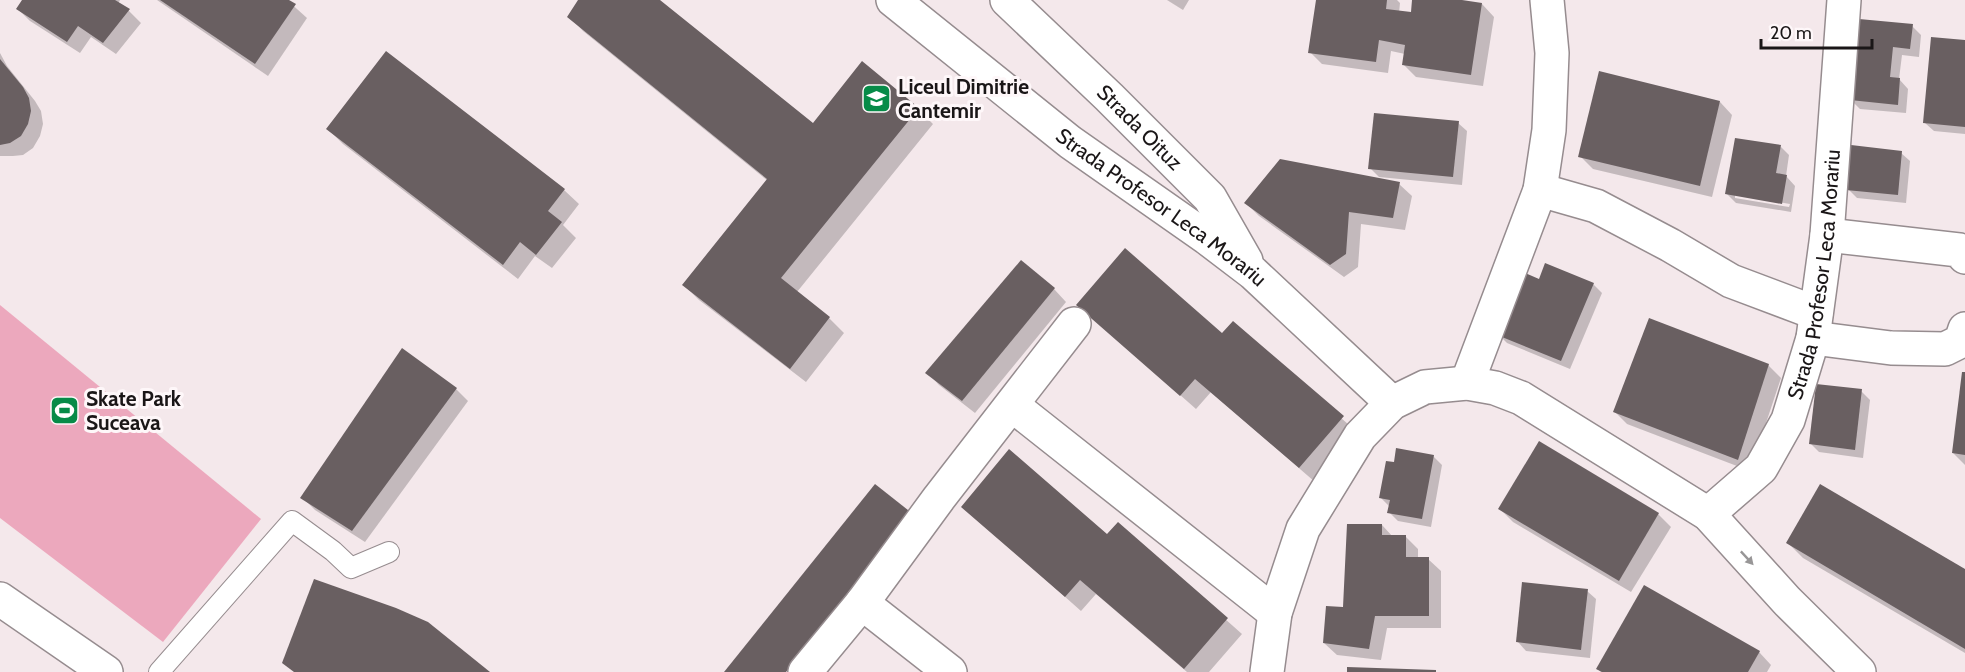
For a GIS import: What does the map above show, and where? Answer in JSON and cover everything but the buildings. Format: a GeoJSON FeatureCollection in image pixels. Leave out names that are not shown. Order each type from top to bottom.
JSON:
{"type":"FeatureCollection","features":[{"type":"Feature","properties":{"kind":"street","name":"Strada Profesor Leca Morariu"},"geometry":{"type":"LineString","coordinates":[[893,0],[1070,142],[1253,273],[1392,403]]}},
{"type":"Feature","properties":{"kind":"street","name":"Strada Oituz"},"geometry":{"type":"LineString","coordinates":[[1007,0],[1210,198],[1253,273]]}},
{"type":"Feature","properties":{"kind":"street"},"geometry":{"type":"LineString","coordinates":[[1467,383],[1540,190],[1549,130],[1552,53],[1547,0]]}},
{"type":"Feature","properties":{"kind":"street","name":"Strada Profesor Leca Morariu"},"geometry":{"type":"LineString","coordinates":[[1708,514],[1761,468],[1788,420],[1815,326],[1827,235],[1844,0]]}},
{"type":"Feature","properties":{"kind":"street"},"geometry":{"type":"LineString","coordinates":[[1540,190],[1596,206],[1815,326],[1891,348],[1945,349],[1961,341],[1965,329]]}},
{"type":"Feature","properties":{"kind":"street"},"geometry":{"type":"LineString","coordinates":[[1827,235],[1959,250],[1965,257]]}},
{"type":"Feature","properties":{"kind":"street"},"geometry":{"type":"LineString","coordinates":[[805,672],[862,603],[939,498],[1074,324]]}},
{"type":"Feature","properties":{"kind":"street"},"geometry":{"type":"LineString","coordinates":[[1267,672],[1275,613],[1304,529],[1360,436],[1392,403],[1425,387],[1467,383],[1495,388],[1521,398],[1708,514],[1787,601],[1858,672]]}},
{"type":"Feature","properties":{"kind":"street"},"geometry":{"type":"LineString","coordinates":[[1012,405],[1275,613]]}},
{"type":"Feature","properties":{"kind":"street"},"geometry":{"type":"LineString","coordinates":[[0,599],[106,672]]}},
{"type":"Feature","properties":{"kind":"street"},"geometry":{"type":"LineString","coordinates":[[862,603],[950,672]]}},
{"type":"Feature","properties":{"kind":"lane"},"geometry":{"type":"LineString","coordinates":[[159,672],[292,521],[333,551],[351,568],[389,552]]}},
{"type":"Feature","properties":{"kind":"shaded area","name":"Skate Park Suceava"},"geometry":{"type":"Polygon","coordinates":[[[0,305],[261,519],[163,642],[0,518],[0,305]]]}},
{"type":"Feature","properties":{"kind":"place","name":"Liceul Dimitrie Cantemir"},"geometry":{"type":"Point","coordinates":[877,99]}},
{"type":"Feature","properties":{"kind":"place","name":"Skate Park Suceava"},"geometry":{"type":"Point","coordinates":[65,411]}}]}
